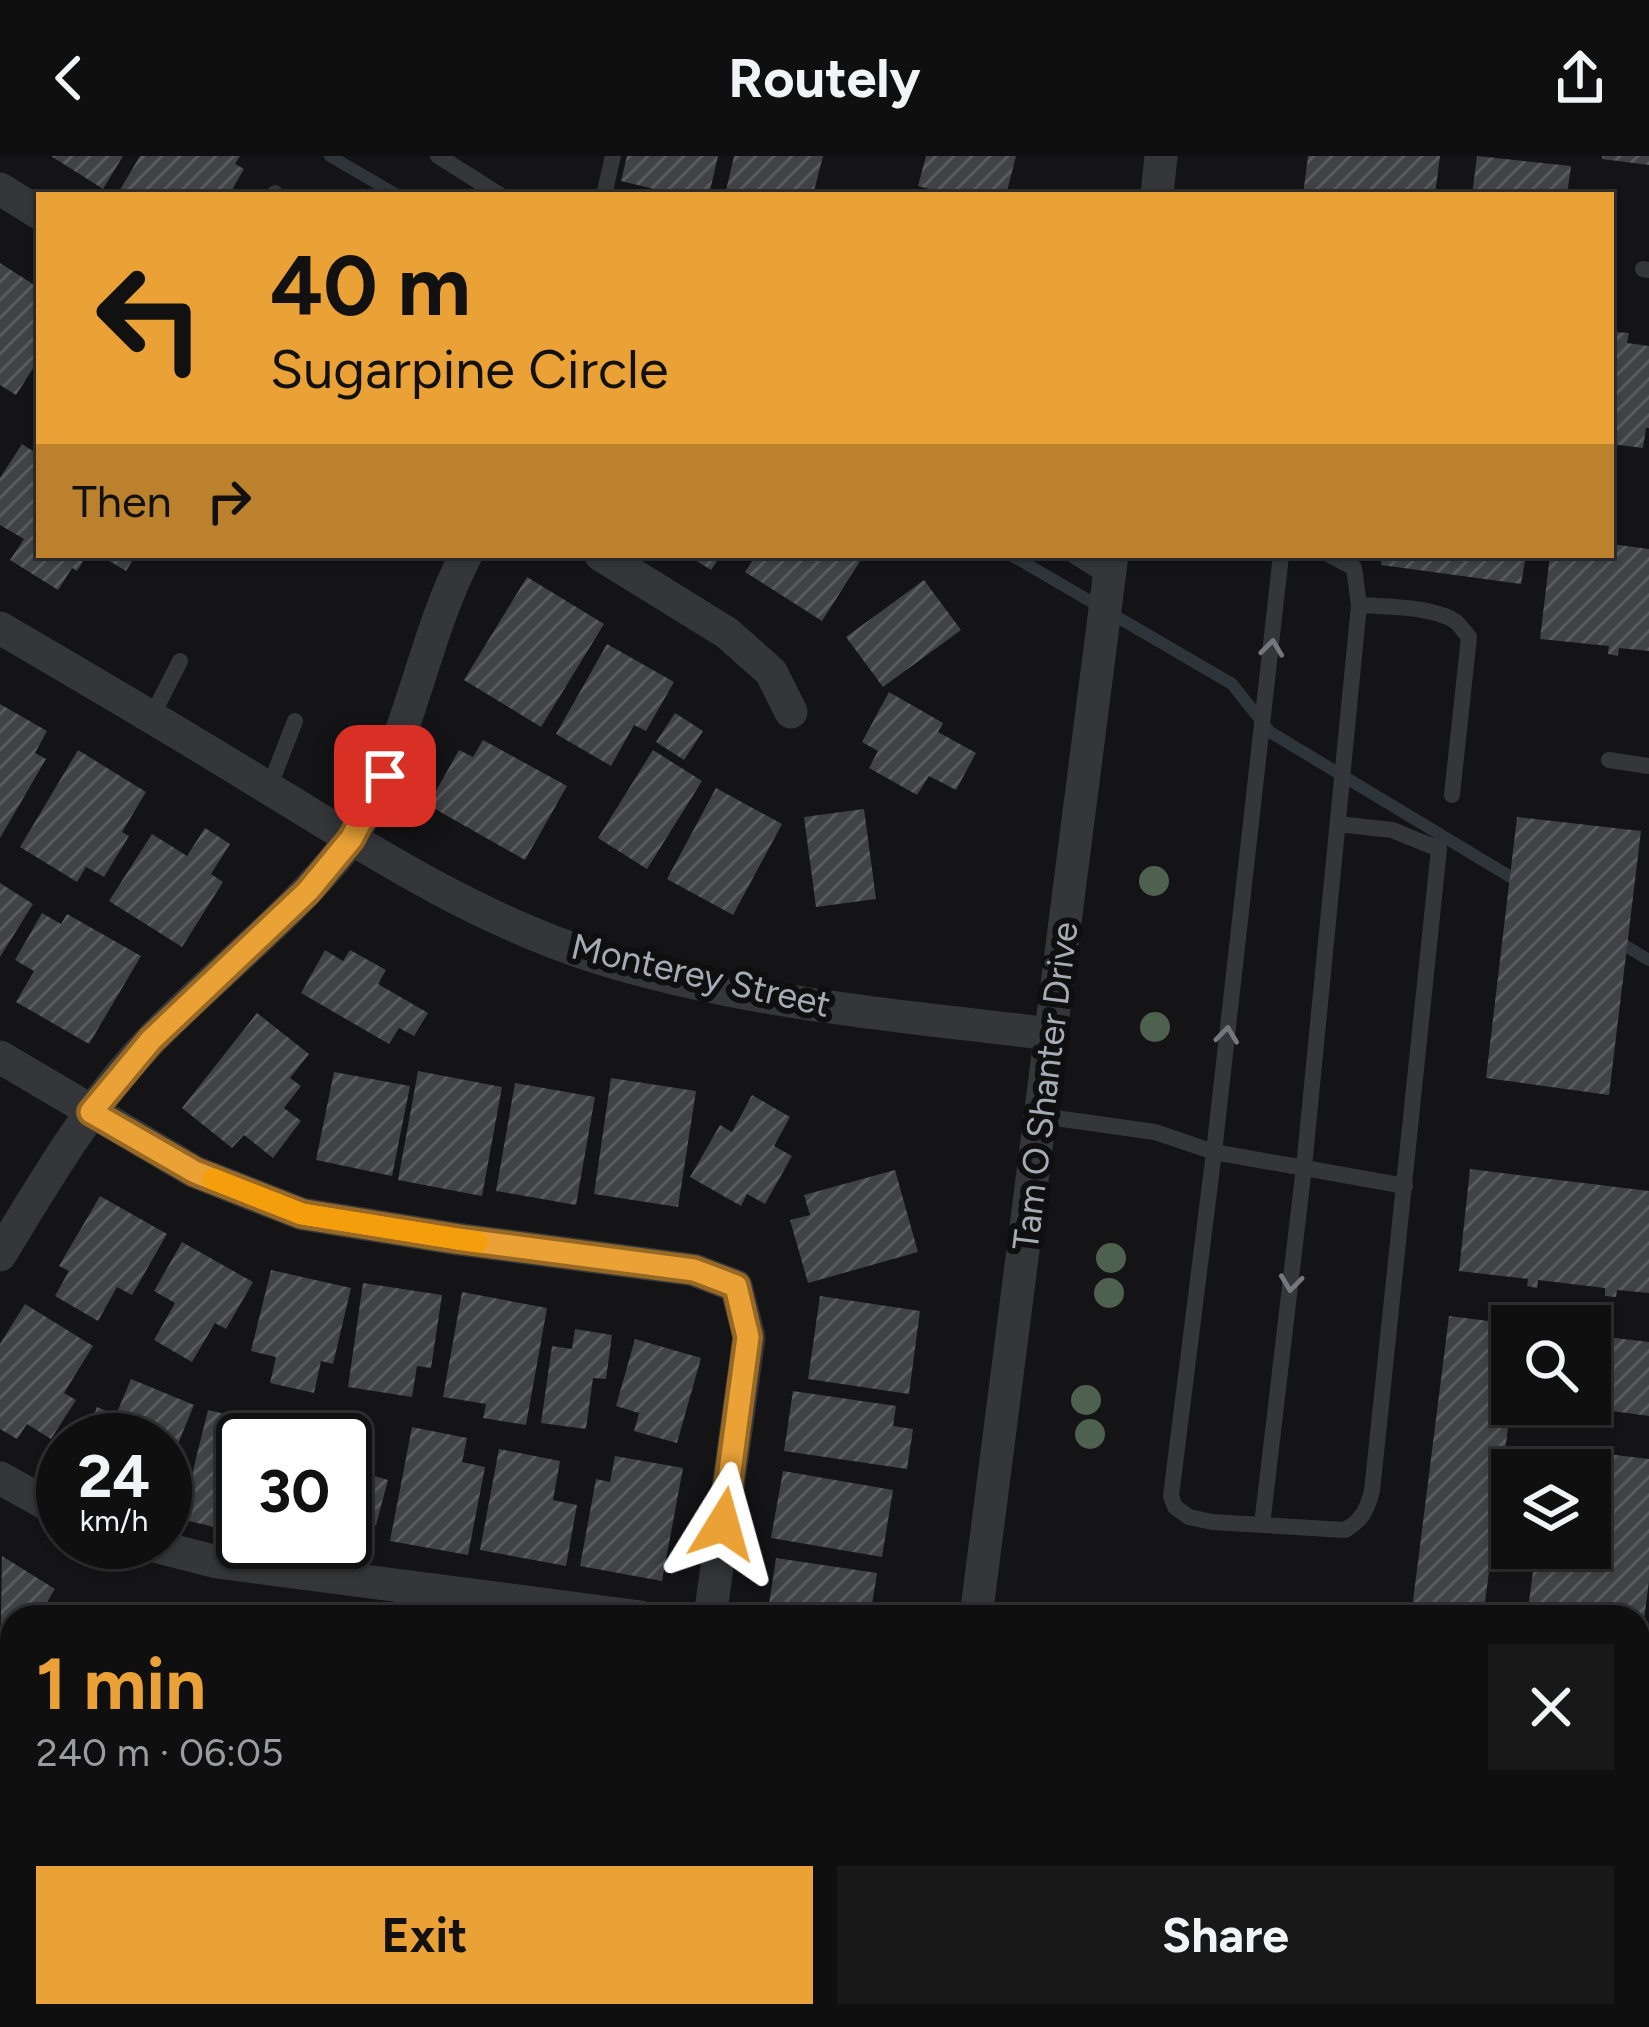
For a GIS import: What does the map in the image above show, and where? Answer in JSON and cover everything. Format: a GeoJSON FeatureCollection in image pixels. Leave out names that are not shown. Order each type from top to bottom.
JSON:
{"type":"FeatureCollection","features":[{"type":"Feature","properties":{"kind":"street"},"geometry":{"type":"LineString","coordinates":[[1156,192],[1162,156]]}},
{"type":"Feature","properties":{"kind":"street"},"geometry":{"type":"LineString","coordinates":[[0,188],[36,211]]}},
{"type":"Feature","properties":{"kind":"street"},"geometry":{"type":"LineString","coordinates":[[0,1255],[60,1156],[151,1040],[308,891],[351,839],[385,776],[449,588],[464,558]]}},
{"type":"Feature","properties":{"kind":"street"},"geometry":{"type":"LineString","coordinates":[[606,558],[727,633],[771,672],[791,712]]}},
{"type":"Feature","properties":{"kind":"street","name":"Tam O Shanter Drive"},"geometry":{"type":"LineString","coordinates":[[978,1605],[1110,566]]}},
{"type":"Feature","properties":{"kind":"street","name":"Monterey Street"},"geometry":{"type":"LineString","coordinates":[[0,628],[394,866],[504,921],[596,956],[789,1001],[1052,1034]]}},
{"type":"Feature","properties":{"kind":"street"},"geometry":{"type":"LineString","coordinates":[[0,1058],[195,1172],[302,1214],[694,1270],[736,1286],[748,1337],[712,1605]]}},
{"type":"Feature","properties":{"kind":"street"},"geometry":{"type":"LineString","coordinates":[[1,1479],[36,1498]]}},
{"type":"Feature","properties":{"kind":"street"},"geometry":{"type":"LineString","coordinates":[[192,1556],[548,1605]]}},
{"type":"Feature","properties":{"kind":"lane"},"geometry":{"type":"LineString","coordinates":[[438,156],[495,192]]}},
{"type":"Feature","properties":{"kind":"lane"},"geometry":{"type":"LineString","coordinates":[[605,192],[613,156]]}},
{"type":"Feature","properties":{"kind":"lane"},"geometry":{"type":"LineString","coordinates":[[1281,558],[1172,1496],[1175,1507],[1189,1517],[1212,1522],[1345,1530],[1358,1523],[1372,1491],[1439,849],[1392,830],[1338,824]]}},
{"type":"Feature","properties":{"kind":"lane"},"geometry":{"type":"LineString","coordinates":[[1262,1526],[1304,1167],[1359,605],[1354,568],[1336,558]]}},
{"type":"Feature","properties":{"kind":"lane"},"geometry":{"type":"LineString","coordinates":[[1359,605],[1441,616],[1457,622],[1468,638],[1452,795]]}},
{"type":"Feature","properties":{"kind":"lane"},"geometry":{"type":"LineString","coordinates":[[152,716],[180,661]]}},
{"type":"Feature","properties":{"kind":"lane"},"geometry":{"type":"LineString","coordinates":[[268,788],[295,721]]}},
{"type":"Feature","properties":{"kind":"lane"},"geometry":{"type":"LineString","coordinates":[[1609,760],[1649,766]]}},
{"type":"Feature","properties":{"kind":"lane"},"geometry":{"type":"LineString","coordinates":[[1041,1116],[1155,1132],[1214,1152],[1405,1186]]}},
{"type":"Feature","properties":{"kind":"building"},"geometry":{"type":"Polygon","coordinates":[[[51,156],[123,156],[103,189],[51,156]]]}},
{"type":"Feature","properties":{"kind":"building"},"geometry":{"type":"Polygon","coordinates":[[[140,156],[240,156],[235,164],[244,169],[231,192],[119,192],[140,156]]]}},
{"type":"Feature","properties":{"kind":"building"},"geometry":{"type":"Polygon","coordinates":[[[627,156],[718,156],[710,192],[667,192],[621,181],[627,156]]]}},
{"type":"Feature","properties":{"kind":"building"},"geometry":{"type":"Polygon","coordinates":[[[734,156],[823,156],[816,192],[726,192],[734,156]]]}},
{"type":"Feature","properties":{"kind":"building"},"geometry":{"type":"Polygon","coordinates":[[[926,156],[1016,156],[1007,192],[941,192],[918,186],[926,156]]]}},
{"type":"Feature","properties":{"kind":"building"},"geometry":{"type":"Polygon","coordinates":[[[1308,156],[1440,156],[1435,192],[1303,192],[1308,156]]]}},
{"type":"Feature","properties":{"kind":"building"},"geometry":{"type":"Polygon","coordinates":[[[1477,156],[1571,166],[1567,192],[1472,192],[1477,156]]]}},
{"type":"Feature","properties":{"kind":"building"},"geometry":{"type":"Polygon","coordinates":[[[1649,156],[1649,165],[1602,159],[1649,156]]]}},
{"type":"Feature","properties":{"kind":"building"},"geometry":{"type":"Polygon","coordinates":[[[0,263],[36,286],[36,364],[16,395],[0,385],[0,263]]]}},
{"type":"Feature","properties":{"kind":"building"},"geometry":{"type":"Polygon","coordinates":[[[1615,332],[1629,333],[1627,343],[1649,346],[1649,428],[1643,448],[1614,444],[1615,332]]]}},
{"type":"Feature","properties":{"kind":"building"},"geometry":{"type":"Polygon","coordinates":[[[22,444],[36,453],[36,558],[85,558],[58,590],[10,560],[24,539],[0,525],[0,478],[22,444]]]}},
{"type":"Feature","properties":{"kind":"building"},"geometry":{"type":"Polygon","coordinates":[[[1614,544],[1649,549],[1649,651],[1619,648],[1618,656],[1608,654],[1609,646],[1540,639],[1550,558],[1614,558],[1614,544]]]}},
{"type":"Feature","properties":{"kind":"building"},"geometry":{"type":"Polygon","coordinates":[[[104,558],[134,558],[126,571],[104,558]]]}},
{"type":"Feature","properties":{"kind":"building"},"geometry":{"type":"Polygon","coordinates":[[[692,558],[719,558],[711,570],[692,558]]]}},
{"type":"Feature","properties":{"kind":"building"},"geometry":{"type":"Polygon","coordinates":[[[754,558],[862,558],[822,621],[745,572],[754,558]]]}},
{"type":"Feature","properties":{"kind":"building"},"geometry":{"type":"Polygon","coordinates":[[[1382,558],[1525,558],[1521,584],[1381,565],[1382,558]]]}},
{"type":"Feature","properties":{"kind":"building"},"geometry":{"type":"Polygon","coordinates":[[[527,577],[604,624],[541,727],[464,680],[527,577]]]}},
{"type":"Feature","properties":{"kind":"building"},"geometry":{"type":"Polygon","coordinates":[[[924,580],[961,630],[883,687],[846,637],[924,580]]]}},
{"type":"Feature","properties":{"kind":"building"},"geometry":{"type":"Polygon","coordinates":[[[607,644],[674,682],[646,731],[634,725],[611,766],[556,734],[607,644]]]}},
{"type":"Feature","properties":{"kind":"building"},"geometry":{"type":"Polygon","coordinates":[[[889,692],[943,723],[938,732],[976,753],[956,790],[929,776],[917,795],[869,768],[878,751],[862,742],[889,692]]]}},
{"type":"Feature","properties":{"kind":"building"},"geometry":{"type":"Polygon","coordinates":[[[0,704],[47,731],[35,753],[46,759],[0,838],[0,704]]]}},
{"type":"Feature","properties":{"kind":"building"},"geometry":{"type":"Polygon","coordinates":[[[675,713],[703,731],[684,760],[656,742],[675,713]]]}},
{"type":"Feature","properties":{"kind":"building"},"geometry":{"type":"Polygon","coordinates":[[[483,740],[567,786],[525,860],[428,805],[459,750],[473,757],[483,740]]]}},
{"type":"Feature","properties":{"kind":"building"},"geometry":{"type":"Polygon","coordinates":[[[78,750],[146,792],[122,832],[129,836],[104,877],[86,867],[77,882],[20,847],[78,750]]]}},
{"type":"Feature","properties":{"kind":"building"},"geometry":{"type":"Polygon","coordinates":[[[653,750],[702,781],[647,869],[598,838],[653,750]]]}},
{"type":"Feature","properties":{"kind":"building"},"geometry":{"type":"Polygon","coordinates":[[[716,788],[782,824],[733,915],[667,879],[716,788]]]}},
{"type":"Feature","properties":{"kind":"building"},"geometry":{"type":"Polygon","coordinates":[[[864,809],[876,899],[816,907],[804,817],[864,809]]]}},
{"type":"Feature","properties":{"kind":"building"},"geometry":{"type":"Polygon","coordinates":[[[1517,817],[1641,831],[1609,1095],[1486,1078],[1517,817]]]}},
{"type":"Feature","properties":{"kind":"building"},"geometry":{"type":"Polygon","coordinates":[[[205,828],[230,844],[211,874],[223,882],[182,947],[109,901],[152,834],[187,856],[205,828]]]}},
{"type":"Feature","properties":{"kind":"building"},"geometry":{"type":"Polygon","coordinates":[[[0,883],[33,904],[0,957],[0,883]]]}},
{"type":"Feature","properties":{"kind":"building"},"geometry":{"type":"Polygon","coordinates":[[[42,913],[61,924],[67,914],[141,956],[89,1044],[16,1002],[34,971],[15,960],[42,913]]]}},
{"type":"Feature","properties":{"kind":"building"},"geometry":{"type":"Polygon","coordinates":[[[325,950],[343,961],[350,950],[386,970],[378,984],[428,1013],[414,1036],[399,1028],[389,1044],[301,993],[325,950]]]}},
{"type":"Feature","properties":{"kind":"building"},"geometry":{"type":"Polygon","coordinates":[[[257,1013],[309,1054],[290,1078],[301,1086],[284,1108],[301,1121],[273,1158],[244,1135],[232,1148],[182,1108],[257,1013]]]}},
{"type":"Feature","properties":{"kind":"building"},"geometry":{"type":"Polygon","coordinates":[[[418,1071],[502,1087],[482,1196],[398,1180],[418,1071]]]}},
{"type":"Feature","properties":{"kind":"building"},"geometry":{"type":"Polygon","coordinates":[[[334,1072],[410,1086],[392,1176],[316,1160],[334,1072]]]}},
{"type":"Feature","properties":{"kind":"building"},"geometry":{"type":"Polygon","coordinates":[[[611,1078],[696,1091],[678,1207],[594,1194],[611,1078]]]}},
{"type":"Feature","properties":{"kind":"building"},"geometry":{"type":"Polygon","coordinates":[[[515,1083],[595,1097],[576,1205],[496,1191],[515,1083]]]}},
{"type":"Feature","properties":{"kind":"building"},"geometry":{"type":"Polygon","coordinates":[[[752,1095],[790,1117],[774,1146],[792,1156],[765,1204],[747,1194],[741,1206],[690,1177],[720,1125],[732,1132],[752,1095]]]}},
{"type":"Feature","properties":{"kind":"building"},"geometry":{"type":"Polygon","coordinates":[[[1470,1169],[1649,1191],[1649,1293],[1617,1290],[1616,1297],[1605,1296],[1605,1288],[1538,1280],[1537,1288],[1527,1286],[1528,1279],[1459,1271],[1470,1169]]]}},
{"type":"Feature","properties":{"kind":"building"},"geometry":{"type":"Polygon","coordinates":[[[895,1170],[918,1252],[808,1283],[790,1220],[810,1215],[804,1195],[895,1170]]]}},
{"type":"Feature","properties":{"kind":"building"},"geometry":{"type":"Polygon","coordinates":[[[100,1196],[167,1234],[132,1295],[117,1287],[98,1321],[55,1296],[69,1271],[59,1266],[100,1196]]]}},
{"type":"Feature","properties":{"kind":"building"},"geometry":{"type":"Polygon","coordinates":[[[182,1242],[253,1282],[226,1329],[215,1323],[192,1362],[154,1340],[175,1303],[154,1291],[182,1242]]]}},
{"type":"Feature","properties":{"kind":"building"},"geometry":{"type":"Polygon","coordinates":[[[271,1270],[351,1288],[333,1364],[321,1361],[314,1393],[270,1383],[276,1357],[251,1351],[271,1270]]]}},
{"type":"Feature","properties":{"kind":"building"},"geometry":{"type":"Polygon","coordinates":[[[363,1283],[442,1295],[431,1368],[417,1366],[412,1397],[348,1387],[363,1283]]]}},
{"type":"Feature","properties":{"kind":"building"},"geometry":{"type":"Polygon","coordinates":[[[462,1292],[547,1308],[526,1425],[483,1418],[486,1404],[443,1397],[462,1292]]]}},
{"type":"Feature","properties":{"kind":"building"},"geometry":{"type":"Polygon","coordinates":[[[820,1296],[920,1311],[909,1394],[808,1379],[820,1296]]]}},
{"type":"Feature","properties":{"kind":"building"},"geometry":{"type":"Polygon","coordinates":[[[25,1304],[93,1346],[64,1393],[76,1400],[68,1413],[36,1413],[36,1430],[27,1424],[17,1439],[0,1429],[0,1344],[25,1304]]]}},
{"type":"Feature","properties":{"kind":"building"},"geometry":{"type":"Polygon","coordinates":[[[1449,1316],[1491,1321],[1491,1425],[1508,1425],[1505,1449],[1491,1449],[1491,1557],[1485,1605],[1413,1605],[1449,1316]]]}},
{"type":"Feature","properties":{"kind":"building"},"geometry":{"type":"Polygon","coordinates":[[[575,1329],[612,1335],[606,1379],[593,1378],[586,1429],[541,1423],[552,1346],[572,1349],[575,1329]]]}},
{"type":"Feature","properties":{"kind":"building"},"geometry":{"type":"Polygon","coordinates":[[[1611,1337],[1649,1342],[1649,1416],[1611,1411],[1611,1337]]]}},
{"type":"Feature","properties":{"kind":"building"},"geometry":{"type":"Polygon","coordinates":[[[635,1339],[701,1358],[677,1443],[634,1431],[639,1413],[616,1406],[635,1339]]]}},
{"type":"Feature","properties":{"kind":"building"},"geometry":{"type":"Polygon","coordinates":[[[131,1379],[194,1405],[191,1413],[117,1413],[131,1379]]]}},
{"type":"Feature","properties":{"kind":"building"},"geometry":{"type":"Polygon","coordinates":[[[793,1391],[896,1406],[893,1426],[913,1429],[907,1469],[784,1451],[793,1391]]]}},
{"type":"Feature","properties":{"kind":"building"},"geometry":{"type":"Polygon","coordinates":[[[208,1410],[221,1413],[216,1413],[216,1527],[192,1522],[192,1475],[208,1410]]]}},
{"type":"Feature","properties":{"kind":"building"},"geometry":{"type":"Polygon","coordinates":[[[412,1427],[467,1438],[462,1462],[485,1467],[468,1555],[390,1541],[412,1427]]]}},
{"type":"Feature","properties":{"kind":"building"},"geometry":{"type":"Polygon","coordinates":[[[499,1449],[560,1461],[553,1500],[577,1505],[566,1566],[480,1550],[499,1449]]]}},
{"type":"Feature","properties":{"kind":"building"},"geometry":{"type":"Polygon","coordinates":[[[1611,1454],[1649,1459],[1646,1605],[1529,1605],[1533,1569],[1611,1569],[1611,1454]]]}},
{"type":"Feature","properties":{"kind":"building"},"geometry":{"type":"Polygon","coordinates":[[[615,1456],[683,1468],[662,1581],[580,1566],[596,1479],[610,1482],[615,1456]]]}},
{"type":"Feature","properties":{"kind":"building"},"geometry":{"type":"Polygon","coordinates":[[[783,1471],[893,1490],[882,1557],[771,1538],[783,1471]]]}},
{"type":"Feature","properties":{"kind":"building"},"geometry":{"type":"Polygon","coordinates":[[[372,1475],[388,1480],[376,1525],[372,1524],[372,1475]]]}},
{"type":"Feature","properties":{"kind":"building"},"geometry":{"type":"Polygon","coordinates":[[[2,1556],[55,1589],[47,1602],[52,1605],[1,1605],[2,1556]]]}},
{"type":"Feature","properties":{"kind":"building"},"geometry":{"type":"Polygon","coordinates":[[[776,1558],[877,1573],[872,1605],[769,1605],[776,1558]]]}},
{"type":"Feature","properties":{"kind":"waterway"},"geometry":{"type":"LineString","coordinates":[[330,156],[392,192]]}},
{"type":"Feature","properties":{"kind":"waterway"},"geometry":{"type":"LineString","coordinates":[[1016,558],[1232,684],[1270,732],[1519,882]]}},
{"type":"Feature","properties":{"kind":"waterway"},"geometry":{"type":"LineString","coordinates":[[1614,939],[1649,960]]}},
{"type":"Feature","properties":{"kind":"slow traffic"},"geometry":{"type":"LineString","coordinates":[[213,1179],[302,1214],[477,1242]]}},
{"type":"Feature","properties":{"kind":"route"},"geometry":{"type":"LineString","coordinates":[[385,776],[351,839],[308,891],[151,1040],[91,1112],[195,1172],[302,1214],[694,1270],[736,1286],[748,1337],[723,1524]]}}]}
